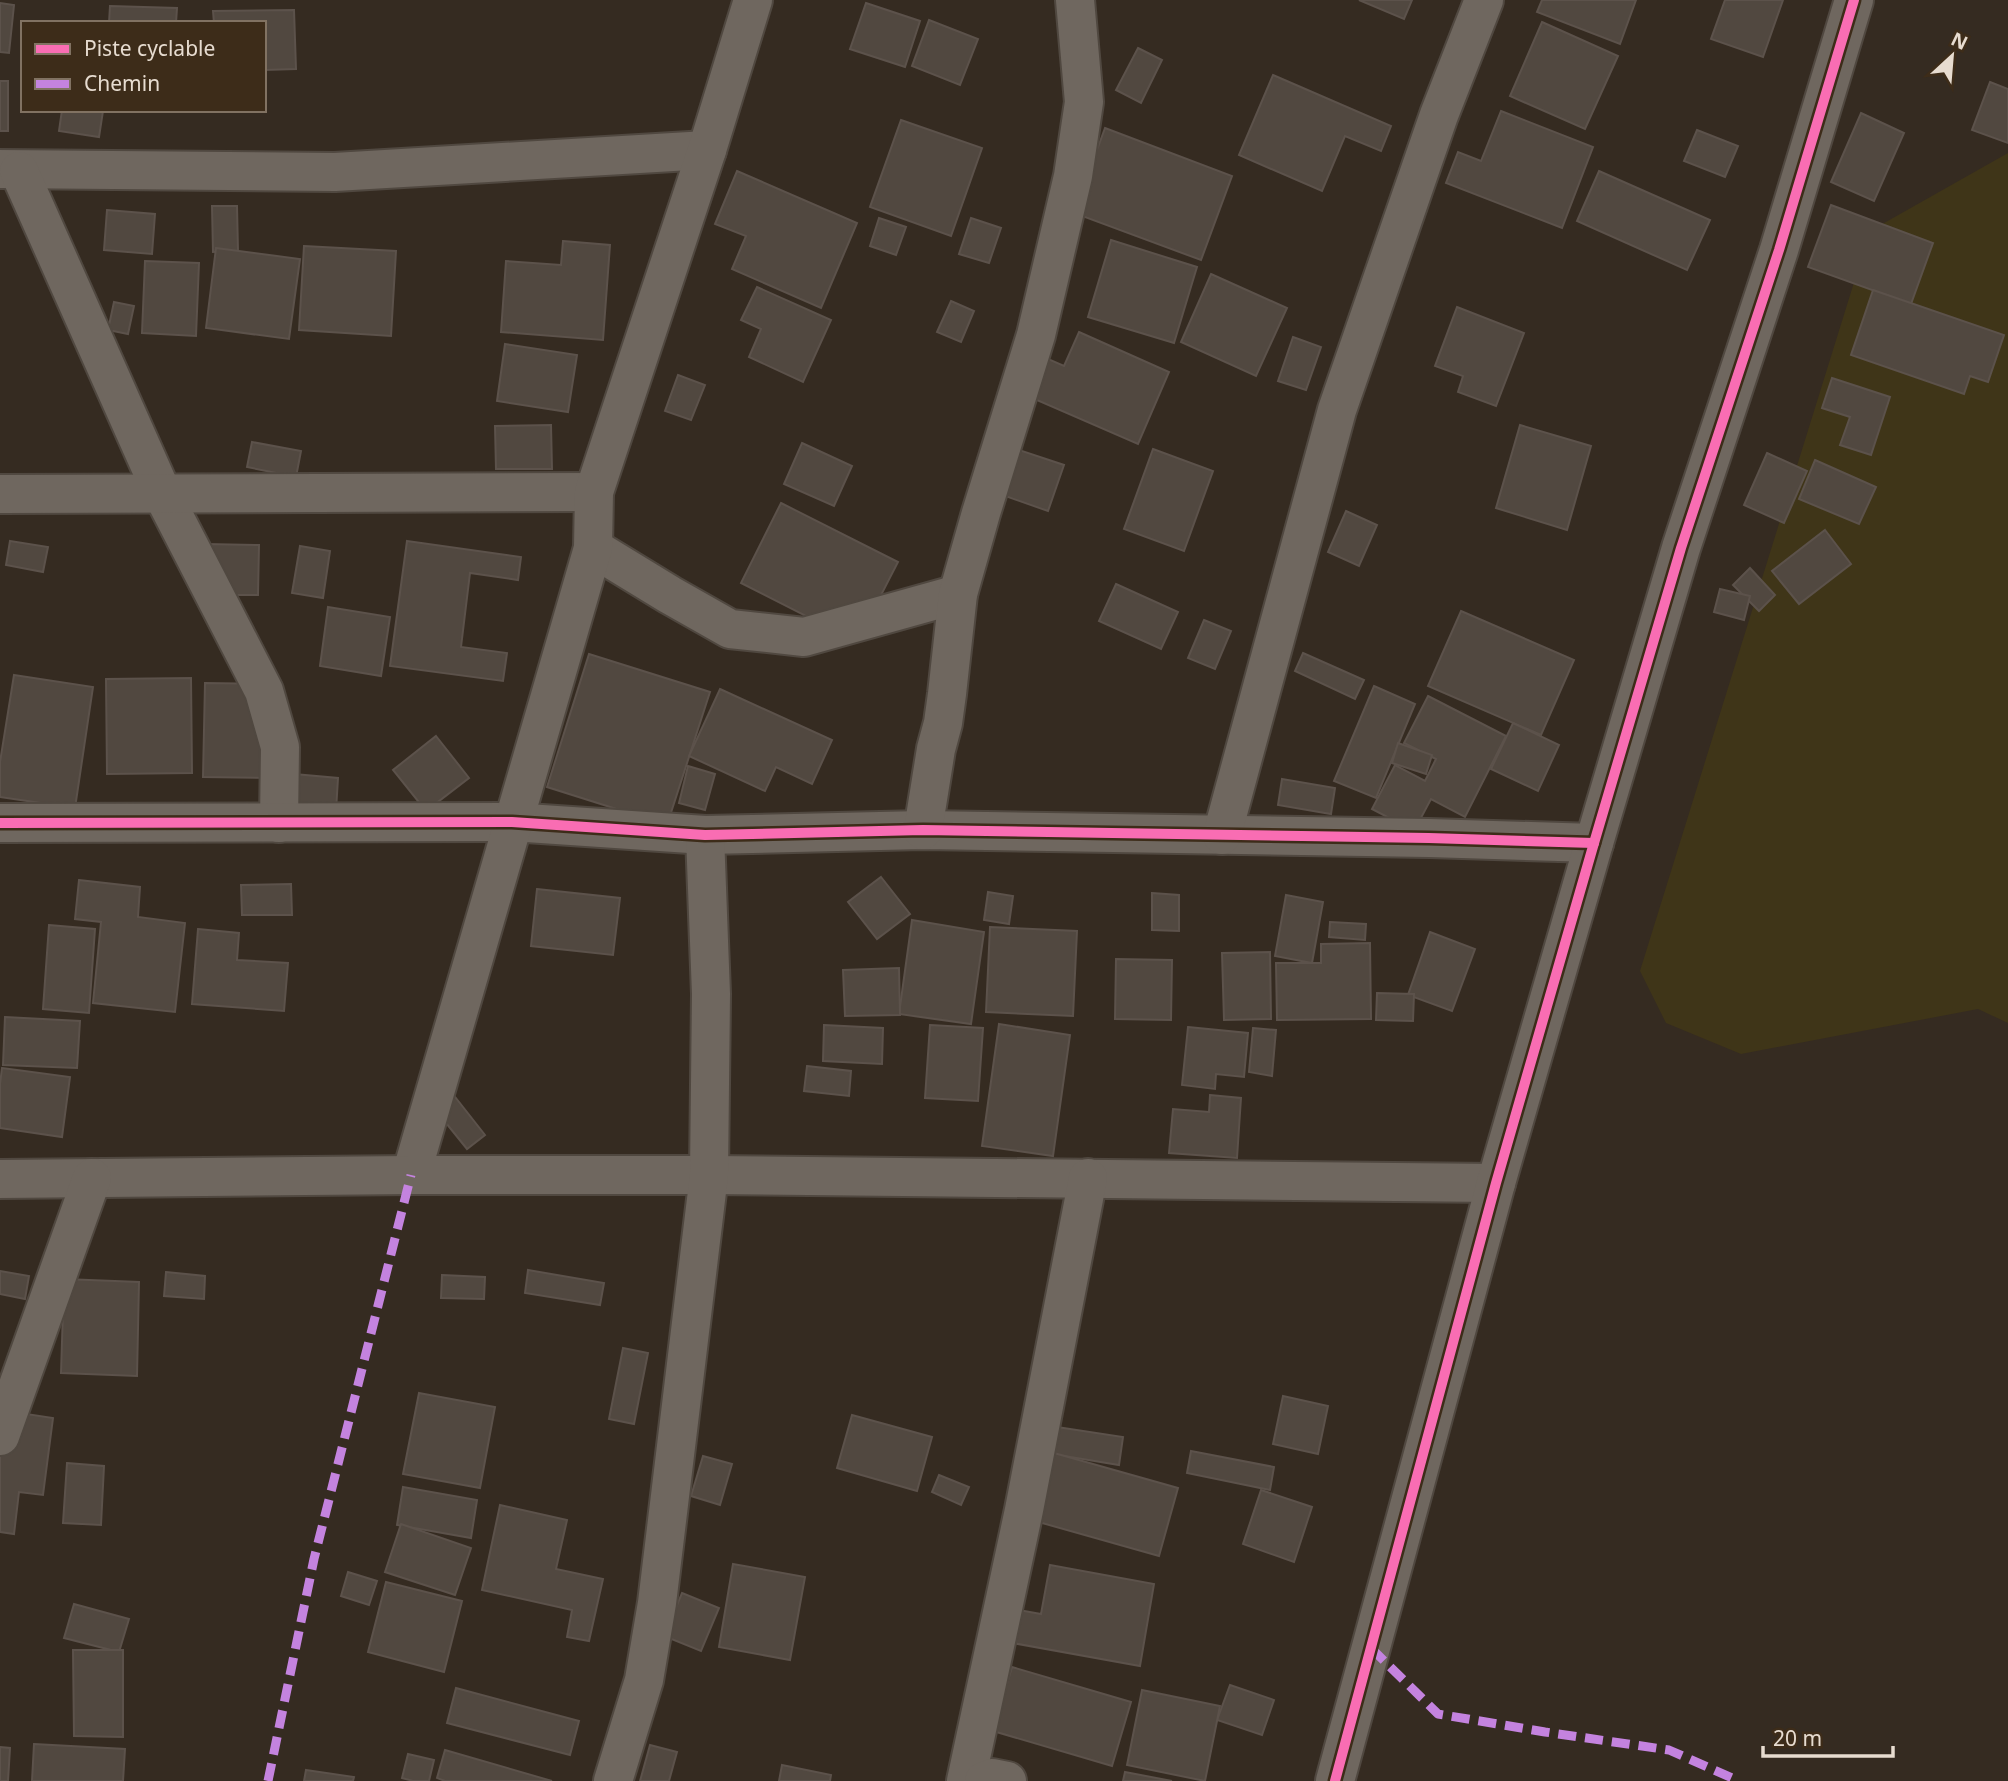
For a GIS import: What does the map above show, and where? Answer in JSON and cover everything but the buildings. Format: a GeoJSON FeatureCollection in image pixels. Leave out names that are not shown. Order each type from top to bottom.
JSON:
{"type":"FeatureCollection","features":[{"type":"Feature","properties":{"kind":"street"},"geometry":{"type":"LineString","coordinates":[[411,1175],[593,548],[594,492],[707,150],[753,0]]}},
{"type":"Feature","properties":{"kind":"street"},"geometry":{"type":"LineString","coordinates":[[923,830],[936,749],[943,723],[958,594],[1036,335],[1073,176],[1084,102],[1075,0]]}},
{"type":"Feature","properties":{"kind":"street"},"geometry":{"type":"LineString","coordinates":[[1222,835],[1337,410],[1439,115],[1484,0]]}},
{"type":"Feature","properties":{"kind":"street"},"geometry":{"type":"LineString","coordinates":[[1335,1781],[1496,1183],[1594,843],[1681,548],[1779,250],[1854,0]]}},
{"type":"Feature","properties":{"kind":"street"},"geometry":{"type":"LineString","coordinates":[[279,822],[281,747],[264,691],[162,493],[10,170],[335,172],[707,150]]}},
{"type":"Feature","properties":{"kind":"street"},"geometry":{"type":"LineString","coordinates":[[0,494],[594,492]]}},
{"type":"Feature","properties":{"kind":"street"},"geometry":{"type":"LineString","coordinates":[[593,548],[730,629],[804,637],[958,594]]}},
{"type":"Feature","properties":{"kind":"street"},"geometry":{"type":"LineString","coordinates":[[0,823],[512,822],[705,835],[923,830],[1594,843]]}},
{"type":"Feature","properties":{"kind":"street"},"geometry":{"type":"LineString","coordinates":[[613,1781],[644,1680],[651,1641],[709,1175],[711,994],[705,835]]}},
{"type":"Feature","properties":{"kind":"street"},"geometry":{"type":"LineString","coordinates":[[0,1179],[709,1175],[1496,1183]]}},
{"type":"Feature","properties":{"kind":"street"},"geometry":{"type":"LineString","coordinates":[[0,1436],[92,1178]]}},
{"type":"Feature","properties":{"kind":"street"},"geometry":{"type":"LineString","coordinates":[[966,1781],[1024,1510],[1088,1178]]}},
{"type":"Feature","properties":{"kind":"street"},"geometry":{"type":"LineString","coordinates":[[984,1781],[992,1778],[1007,1781]]}},
{"type":"Feature","properties":{"kind":"sand"},"geometry":{"type":"Polygon","coordinates":[[[2008,153],[2008,1023],[1978,1009],[1741,1054],[1666,1023],[1640,971],[1870,231],[2008,153]]]}},
{"type":"Feature","properties":{"kind":"marked path"},"geometry":{"type":"LineString","coordinates":[[268,1781],[314,1559],[411,1175]]}},
{"type":"Feature","properties":{"kind":"marked path"},"geometry":{"type":"LineString","coordinates":[[1371,1648],[1438,1714],[1669,1750],[1739,1781]]}},
{"type":"Feature","properties":{"kind":"cycle path"},"geometry":{"type":"LineString","coordinates":[[1335,1781],[1496,1183],[1594,843],[1681,548],[1779,250],[1854,0]]}},
{"type":"Feature","properties":{"kind":"cycle path"},"geometry":{"type":"LineString","coordinates":[[0,823],[512,822],[705,835],[923,830],[1594,843]]}}]}
